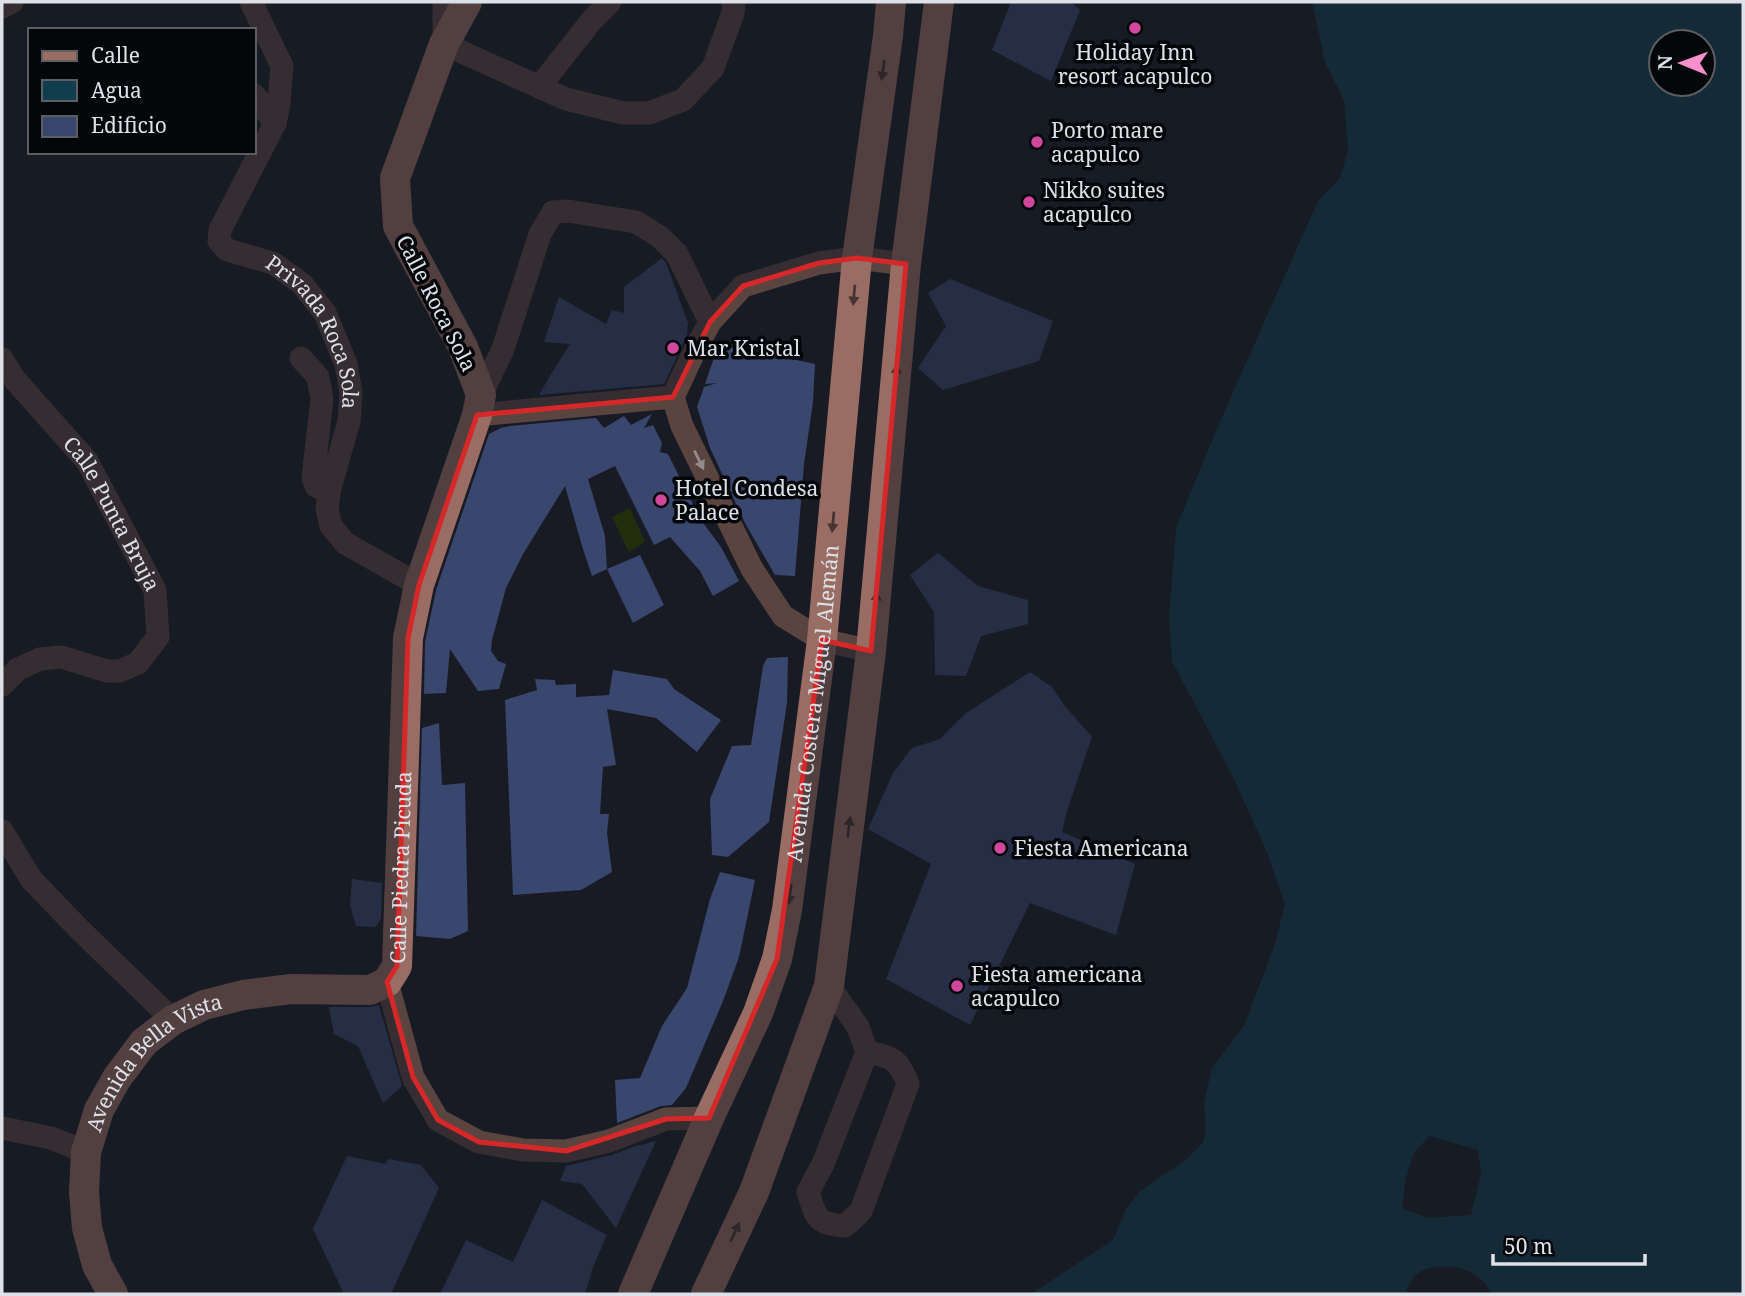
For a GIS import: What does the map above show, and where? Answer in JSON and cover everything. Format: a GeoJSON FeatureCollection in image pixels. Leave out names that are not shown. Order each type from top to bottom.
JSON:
{"type":"FeatureCollection","features":[{"type":"Feature","properties":{"kind":"main road","name":"Calle Roca Sola"},"geometry":{"type":"LineString","coordinates":[[467,2],[444,44],[395,178],[398,226],[463,347],[479,405]]}},
{"type":"Feature","properties":{"kind":"main road","name":"Avenida Costera Miguel Alemán"},"geometry":{"type":"LineString","coordinates":[[633,1294],[758,1013],[777,959],[788,910],[822,640],[857,258],[891,2]]}},
{"type":"Feature","properties":{"kind":"main road"},"geometry":{"type":"LineString","coordinates":[[706,1294],[754,1192],[829,986],[871,651],[906,264],[939,2]]}},
{"type":"Feature","properties":{"kind":"main road","name":"Calle Piedra Picuda"},"geometry":{"type":"LineString","coordinates":[[387,982],[397,966],[408,639],[419,585],[479,405]]}},
{"type":"Feature","properties":{"kind":"main road","name":"Avenida Bella Vista"},"geometry":{"type":"LineString","coordinates":[[113,1294],[97,1265],[87,1228],[84,1192],[86,1152],[100,1110],[117,1078],[144,1042],[173,1020],[204,1005],[243,995],[291,989],[370,990],[387,982]]}},
{"type":"Feature","properties":{"kind":"street"},"geometry":{"type":"LineString","coordinates":[[2,7],[12,2]]}},
{"type":"Feature","properties":{"kind":"street"},"geometry":{"type":"LineString","coordinates":[[251,2],[282,66],[277,113]]}},
{"type":"Feature","properties":{"kind":"street"},"geometry":{"type":"LineString","coordinates":[[444,2],[444,44],[566,99],[624,113],[649,113],[683,100],[712,68],[733,13],[734,2]]}},
{"type":"Feature","properties":{"kind":"street"},"geometry":{"type":"LineString","coordinates":[[540,86],[592,20],[610,2]]}},
{"type":"Feature","properties":{"kind":"street"},"geometry":{"type":"LineString","coordinates":[[256,97],[277,113]]}},
{"type":"Feature","properties":{"kind":"street","name":"Privada Roca Sola"},"geometry":{"type":"LineString","coordinates":[[277,113],[220,230],[219,240],[227,250],[273,263],[302,284],[325,313],[346,364],[351,393],[349,421],[329,492],[327,509],[331,526],[345,543],[419,585]]}},
{"type":"Feature","properties":{"kind":"street","name":"Calle Piedra Picuda"},"geometry":{"type":"LineString","coordinates":[[479,405],[503,349],[540,234],[553,212],[568,211],[636,222],[660,237],[677,254],[710,323]]}},
{"type":"Feature","properties":{"kind":"street"},"geometry":{"type":"LineString","coordinates":[[871,651],[822,640],[782,616],[752,569],[682,426],[673,397],[710,323],[743,286],[819,263],[857,258],[906,264]]}},
{"type":"Feature","properties":{"kind":"street"},"geometry":{"type":"LineString","coordinates":[[301,358],[318,377],[322,399],[313,478],[316,486],[329,492]]}},
{"type":"Feature","properties":{"kind":"street","name":"Calle Punta Bruja"},"geometry":{"type":"LineString","coordinates":[[2,359],[15,380],[87,461],[155,590],[158,637],[138,663],[120,671],[107,671],[61,657],[40,659],[18,668],[2,685]]}},
{"type":"Feature","properties":{"kind":"street"},"geometry":{"type":"LineString","coordinates":[[479,405],[673,397]]}},
{"type":"Feature","properties":{"kind":"street"},"geometry":{"type":"LineString","coordinates":[[2,831],[31,878],[79,929],[173,1020]]}},
{"type":"Feature","properties":{"kind":"street","name":"Calle Piedra Picuda"},"geometry":{"type":"LineString","coordinates":[[387,982],[413,1077],[438,1120],[479,1142],[523,1150],[566,1151],[608,1141],[666,1119],[709,1118]]}},
{"type":"Feature","properties":{"kind":"street"},"geometry":{"type":"LineString","coordinates":[[829,986],[858,1027],[867,1052],[823,1164],[808,1192],[816,1217],[827,1224],[845,1226],[861,1211],[908,1084],[902,1069],[890,1056],[867,1052]]}},
{"type":"Feature","properties":{"kind":"street"},"geometry":{"type":"LineString","coordinates":[[2,1128],[51,1138],[86,1152]]}},
{"type":"Feature","properties":{"kind":"highlighted area"},"geometry":{"type":"Polygon","coordinates":[[[857,258],[906,264],[871,651],[822,640],[777,959],[709,1118],[666,1119],[566,1151],[479,1142],[438,1120],[413,1077],[387,982],[397,966],[408,638],[419,585],[477,415],[673,397],[710,322],[743,286],[819,263],[857,258]]]}},
{"type":"Feature","properties":{"kind":"green space"},"geometry":{"type":"Polygon","coordinates":[[[630,508],[645,542],[629,552],[612,517],[630,508]]]}},
{"type":"Feature","properties":{"kind":"water"},"geometry":{"type":"Polygon","coordinates":[[[1312,2],[1743,2],[1743,1294],[1492,1294],[1483,1280],[1472,1273],[1442,1266],[1417,1274],[1405,1294],[1031,1294],[1113,1240],[1126,1209],[1140,1191],[1187,1159],[1203,1143],[1206,1129],[1204,1103],[1212,1068],[1244,1026],[1274,947],[1285,905],[1267,852],[1233,777],[1172,661],[1169,617],[1176,528],[1318,201],[1340,178],[1348,150],[1344,100],[1325,62],[1312,2]],[[1429,1136],[1414,1153],[1406,1178],[1402,1208],[1428,1218],[1471,1215],[1481,1174],[1478,1150],[1429,1136]]]}},
{"type":"Feature","properties":{"kind":"building"},"geometry":{"type":"Polygon","coordinates":[[[1011,2],[1071,2],[1080,10],[1051,81],[992,50],[1011,2]]]}},
{"type":"Feature","properties":{"kind":"building"},"geometry":{"type":"Polygon","coordinates":[[[662,258],[688,323],[687,335],[664,384],[539,395],[570,344],[544,342],[559,297],[606,324],[612,310],[624,313],[624,287],[662,258]]]}},
{"type":"Feature","properties":{"kind":"building"},"geometry":{"type":"Polygon","coordinates":[[[950,279],[1053,321],[1039,361],[943,390],[918,368],[946,326],[928,293],[950,279]]]}},
{"type":"Feature","properties":{"kind":"building"},"geometry":{"type":"Polygon","coordinates":[[[720,340],[734,349],[744,340],[773,355],[815,364],[795,576],[775,575],[745,523],[710,448],[697,407],[704,387],[717,383],[705,384],[720,340]]]}},
{"type":"Feature","properties":{"kind":"building"},"geometry":{"type":"Polygon","coordinates":[[[652,414],[644,428],[653,425],[662,443],[660,452],[668,454],[701,520],[721,547],[739,581],[713,596],[700,571],[670,537],[654,545],[615,466],[588,479],[605,536],[607,569],[592,576],[565,486],[523,554],[506,588],[491,651],[498,661],[506,664],[499,689],[478,691],[450,649],[446,693],[424,694],[425,642],[436,590],[489,434],[510,426],[596,418],[604,428],[624,416],[631,425],[652,414]]]}},
{"type":"Feature","properties":{"kind":"building"},"geometry":{"type":"Polygon","coordinates":[[[938,553],[978,586],[1028,600],[1028,624],[981,636],[966,676],[935,675],[934,612],[910,575],[938,553]]]}},
{"type":"Feature","properties":{"kind":"building"},"geometry":{"type":"Polygon","coordinates":[[[640,555],[664,605],[633,623],[607,569],[640,555]]]}},
{"type":"Feature","properties":{"kind":"building"},"geometry":{"type":"Polygon","coordinates":[[[788,657],[787,703],[769,822],[728,857],[712,855],[710,799],[732,746],[751,745],[763,666],[767,658],[788,657]]]}},
{"type":"Feature","properties":{"kind":"building"},"geometry":{"type":"Polygon","coordinates":[[[613,670],[667,679],[674,689],[721,720],[697,752],[656,718],[607,709],[616,765],[603,767],[600,814],[609,814],[607,833],[612,872],[581,890],[513,895],[505,700],[537,690],[535,679],[555,680],[556,685],[576,684],[576,697],[609,695],[613,670]]]}},
{"type":"Feature","properties":{"kind":"building","name":"Fiesta Americana"},"geometry":{"type":"Polygon","coordinates":[[[1030,672],[1052,687],[1092,737],[1062,832],[1135,864],[1116,935],[1030,903],[970,1025],[886,979],[931,864],[868,829],[893,773],[912,748],[940,739],[966,713],[1030,672]]]}},
{"type":"Feature","properties":{"kind":"building"},"geometry":{"type":"Polygon","coordinates":[[[439,723],[442,785],[465,783],[468,931],[450,939],[416,936],[422,728],[439,723]]]}},
{"type":"Feature","properties":{"kind":"building"},"geometry":{"type":"Polygon","coordinates":[[[720,872],[755,880],[739,957],[723,1001],[686,1088],[672,1105],[661,1106],[617,1123],[615,1080],[640,1078],[662,1026],[687,988],[710,899],[720,872]]]}},
{"type":"Feature","properties":{"kind":"building"},"geometry":{"type":"Polygon","coordinates":[[[352,879],[382,883],[381,919],[375,927],[356,926],[350,905],[352,879]]]}},
{"type":"Feature","properties":{"kind":"building"},"geometry":{"type":"Polygon","coordinates":[[[379,1005],[402,1086],[383,1103],[358,1046],[334,1034],[329,1007],[379,1005]]]}},
{"type":"Feature","properties":{"kind":"building"},"geometry":{"type":"Polygon","coordinates":[[[656,1141],[616,1228],[582,1184],[560,1181],[566,1166],[656,1141]]]}},
{"type":"Feature","properties":{"kind":"building"},"geometry":{"type":"Polygon","coordinates":[[[347,1156],[386,1164],[388,1159],[421,1165],[439,1188],[391,1294],[344,1294],[313,1229],[347,1156]]]}},
{"type":"Feature","properties":{"kind":"building"},"geometry":{"type":"Polygon","coordinates":[[[542,1200],[607,1235],[585,1294],[440,1294],[466,1240],[513,1262],[542,1200]]]}},
{"type":"Feature","properties":{"kind":"place","name":"Holiday Inn resort acapulco"},"geometry":{"type":"Point","coordinates":[1135,28]}},
{"type":"Feature","properties":{"kind":"place","name":"Porto mare acapulco"},"geometry":{"type":"Point","coordinates":[1037,142]}},
{"type":"Feature","properties":{"kind":"place","name":"Nikko suites acapulco"},"geometry":{"type":"Point","coordinates":[1029,202]}},
{"type":"Feature","properties":{"kind":"place","name":"Mar Kristal"},"geometry":{"type":"Point","coordinates":[673,348]}},
{"type":"Feature","properties":{"kind":"place","name":"Hotel Condesa Palace"},"geometry":{"type":"Point","coordinates":[661,500]}},
{"type":"Feature","properties":{"kind":"place","name":"Fiesta Americana"},"geometry":{"type":"Point","coordinates":[1000,848]}},
{"type":"Feature","properties":{"kind":"place","name":"Fiesta americana acapulco"},"geometry":{"type":"Point","coordinates":[957,986]}}]}
